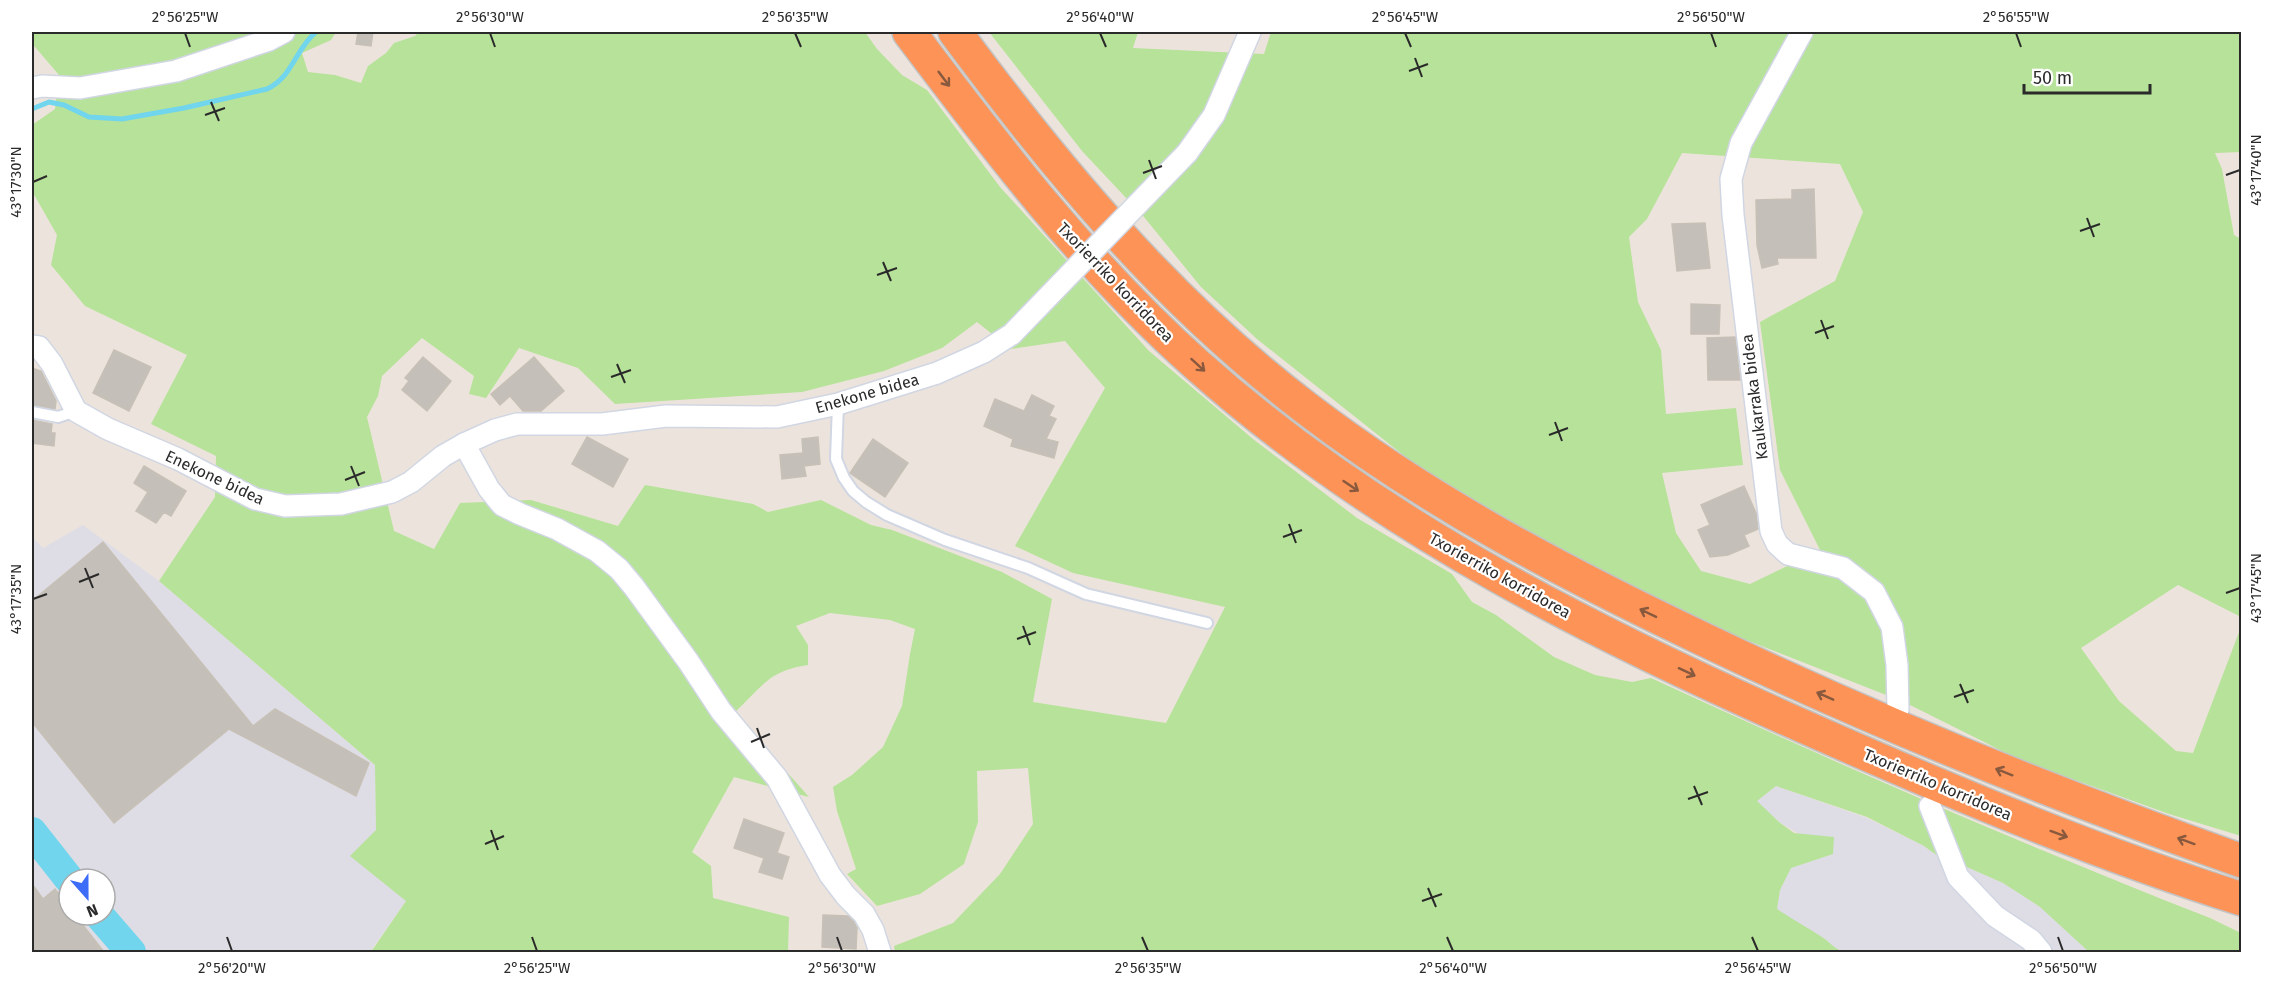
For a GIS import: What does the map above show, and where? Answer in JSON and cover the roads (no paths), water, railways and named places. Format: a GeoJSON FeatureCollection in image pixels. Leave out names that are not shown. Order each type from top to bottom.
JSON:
{"type":"FeatureCollection","features":[{"type":"Feature","properties":{"kind":"highway","name":"Txorierriko korridorea"},"geometry":{"type":"LineString","coordinates":[[909,32],[1032,192],[1136,307],[1194,362],[1282,436],[1373,501],[1452,550],[1530,594],[1631,646],[1749,702],[1941,786],[2047,829],[2239,899]]}},
{"type":"Feature","properties":{"kind":"highway","name":"Txorierriko korridorea"},"geometry":{"type":"LineString","coordinates":[[955,32],[1060,168],[1109,225],[1156,274],[1219,335],[1304,407],[1394,471],[1538,556],[1648,613],[1765,669],[2050,791],[2241,861]]}},
{"type":"Feature","properties":{"kind":"street"},"geometry":{"type":"LineString","coordinates":[[32,88],[42,86],[80,88],[176,71],[270,40],[284,32]]}},
{"type":"Feature","properties":{"kind":"street","name":"Enekone bidea"},"geometry":{"type":"LineString","coordinates":[[76,411],[108,429],[177,459],[255,499],[285,506],[341,504],[392,492],[411,482],[443,456],[464,444],[495,430],[517,424],[602,424],[666,416],[777,417],[838,404],[937,373],[984,352],[1012,334],[1187,153],[1214,115],[1250,32]]}},
{"type":"Feature","properties":{"kind":"street","name":"Kaukarraka bidea"},"geometry":{"type":"LineString","coordinates":[[1802,32],[1741,143],[1731,179],[1733,215],[1764,482],[1771,531],[1777,544],[1788,554],[1843,568],[1874,592],[1892,627],[1897,665],[1898,710]]}},
{"type":"Feature","properties":{"kind":"street"},"geometry":{"type":"LineString","coordinates":[[32,346],[39,347],[52,364],[76,411]]}},
{"type":"Feature","properties":{"kind":"street"},"geometry":{"type":"LineString","coordinates":[[464,444],[489,489],[502,505],[557,529],[597,551],[619,569],[634,587],[721,711],[777,778],[830,874],[846,896],[864,914],[873,930],[880,952]]}},
{"type":"Feature","properties":{"kind":"street"},"geometry":{"type":"LineString","coordinates":[[1930,806],[1958,876],[1995,916],[2031,940],[2041,952]]}},
{"type":"Feature","properties":{"kind":"lane"},"geometry":{"type":"LineString","coordinates":[[838,404],[836,459],[844,478],[853,491],[887,515],[945,540],[1028,568],[1086,594],[1207,622]]}},
{"type":"Feature","properties":{"kind":"lane"},"geometry":{"type":"LineString","coordinates":[[32,412],[58,417],[76,411]]}},
{"type":"Feature","properties":{"kind":"waterway"},"geometry":{"type":"LineString","coordinates":[[32,109],[49,102],[64,105],[89,117],[122,119],[267,89],[282,78],[303,46],[316,32]]}},
{"type":"Feature","properties":{"kind":"waterway"},"geometry":{"type":"LineString","coordinates":[[32,832],[60,867]]}},
{"type":"Feature","properties":{"kind":"waterway"},"geometry":{"type":"LineString","coordinates":[[109,927],[131,952]]}}]}
